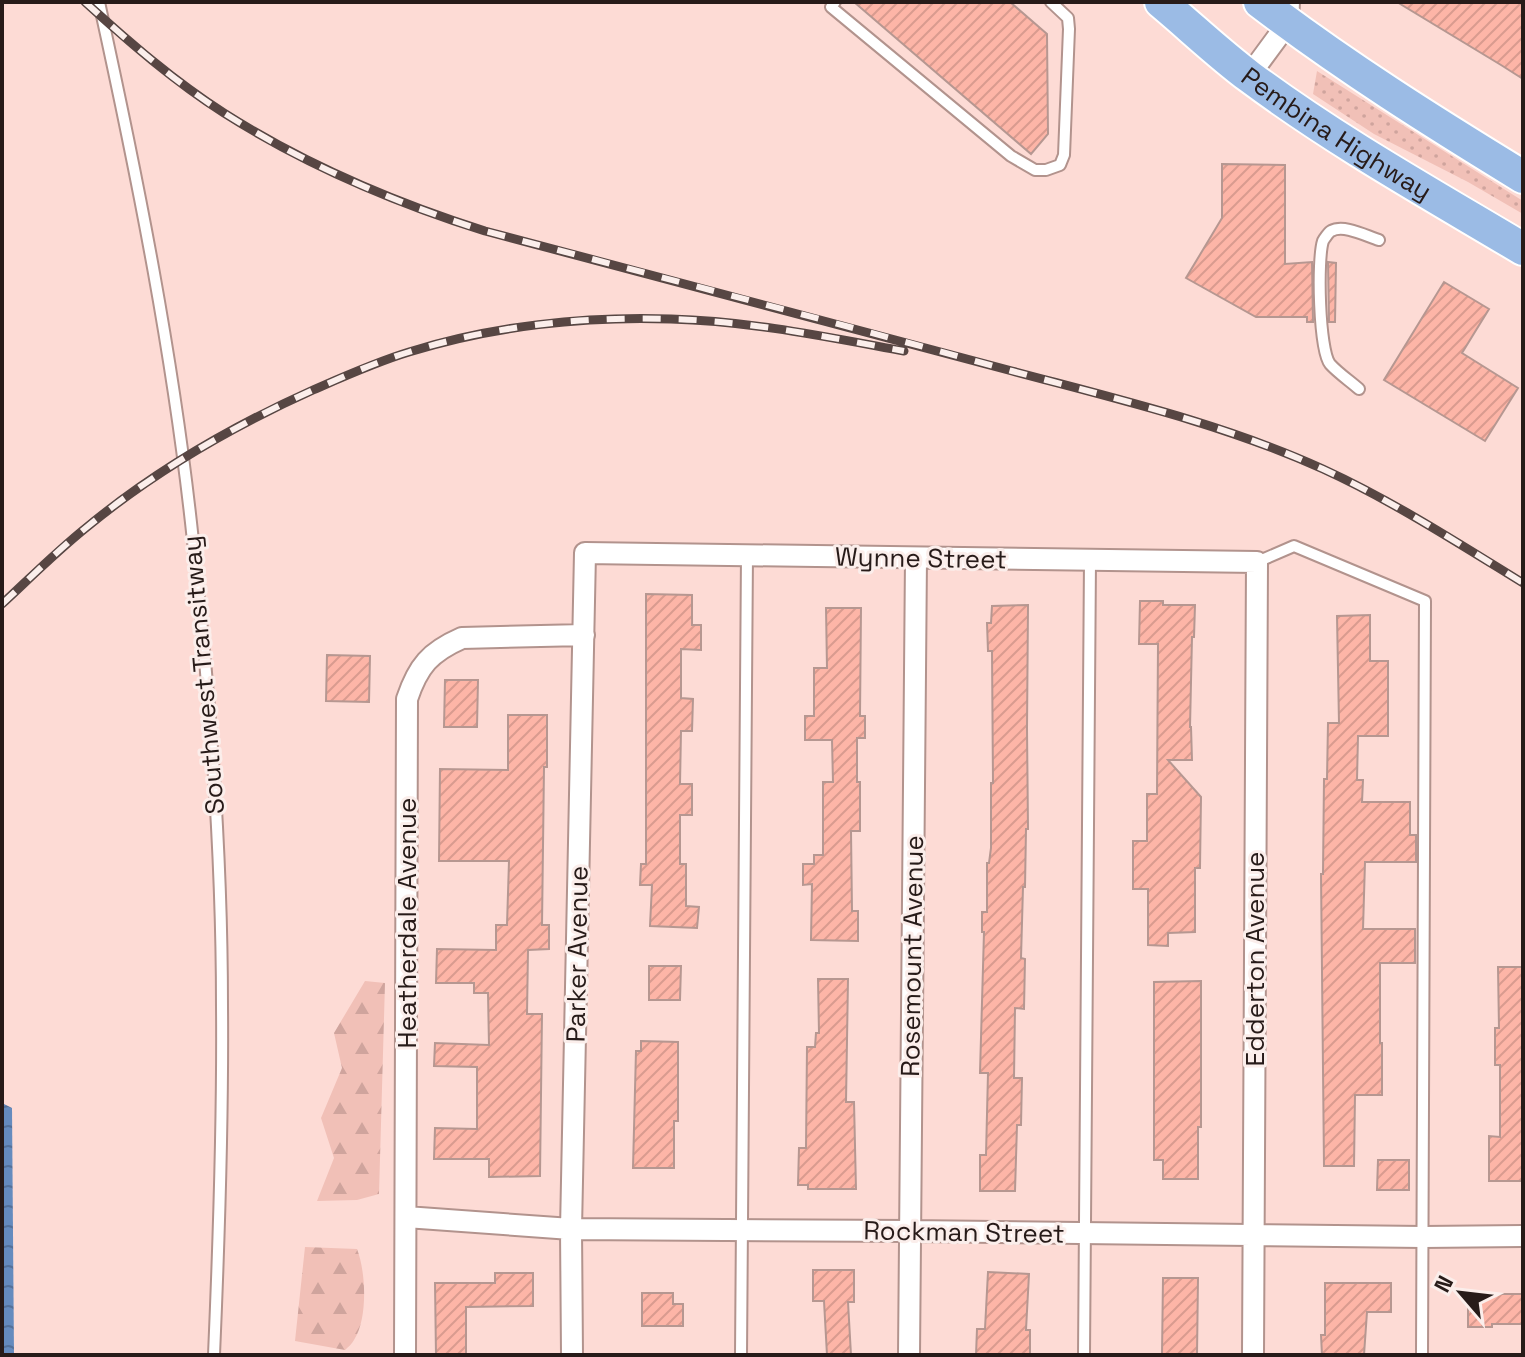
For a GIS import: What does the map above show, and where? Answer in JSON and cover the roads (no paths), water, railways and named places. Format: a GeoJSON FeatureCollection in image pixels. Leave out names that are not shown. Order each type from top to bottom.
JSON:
{"type":"FeatureCollection","features":[{"type":"Feature","properties":{"kind":"main road","name":"Pembina Highway"},"geometry":{"type":"LineString","coordinates":[[1161,2],[1249,76],[1387,168],[1523,249]]}},
{"type":"Feature","properties":{"kind":"main road"},"geometry":{"type":"LineString","coordinates":[[1260,2],[1289,13],[1433,122],[1523,177]]}},
{"type":"Feature","properties":{"kind":"street"},"geometry":{"type":"LineString","coordinates":[[1249,76],[1289,13]]}},
{"type":"Feature","properties":{"kind":"street","name":"Wynne Street"},"geometry":{"type":"LineString","coordinates":[[585,553],[1257,562]]}},
{"type":"Feature","properties":{"kind":"street","name":"Parker Avenue"},"geometry":{"type":"LineString","coordinates":[[572,1355],[571,1229],[585,553]]}},
{"type":"Feature","properties":{"kind":"street","name":"Rosemount Avenue"},"geometry":{"type":"LineString","coordinates":[[909,1355],[916,558]]}},
{"type":"Feature","properties":{"kind":"street","name":"Edderton Avenue"},"geometry":{"type":"LineString","coordinates":[[1253,1355],[1257,562]]}},
{"type":"Feature","properties":{"kind":"street","name":"Heatherdale Avenue"},"geometry":{"type":"LineString","coordinates":[[405,1355],[407,699],[414,678],[423,665],[445,645],[462,638],[584,635]]}},
{"type":"Feature","properties":{"kind":"street","name":"Rockman Street"},"geometry":{"type":"LineString","coordinates":[[406,1217],[571,1229],[1523,1236]]}},
{"type":"Feature","properties":{"kind":"lane","name":"Southwest Transitway"},"geometry":{"type":"LineString","coordinates":[[99,2],[133,161],[165,340],[184,469],[201,624],[218,872],[222,1004],[221,1190],[214,1355]]}},
{"type":"Feature","properties":{"kind":"lane"},"geometry":{"type":"LineString","coordinates":[[835,2],[831,7],[1011,156],[1035,170],[1060,165],[1064,155],[1069,29],[1068,18],[1051,2]]}},
{"type":"Feature","properties":{"kind":"lane"},"geometry":{"type":"LineString","coordinates":[[1359,389],[1329,363],[1321,322],[1320,262],[1324,239],[1331,231],[1344,229],[1379,240]]}},
{"type":"Feature","properties":{"kind":"lane"},"geometry":{"type":"LineString","coordinates":[[1257,562],[1294,546],[1425,601],[1422,1355]]}},
{"type":"Feature","properties":{"kind":"lane"},"geometry":{"type":"LineString","coordinates":[[741,1355],[747,554]]}},
{"type":"Feature","properties":{"kind":"lane"},"geometry":{"type":"LineString","coordinates":[[1084,1355],[1090,560]]}},
{"type":"Feature","properties":{"kind":"water"},"geometry":{"type":"Polygon","coordinates":[[[2,1103],[12,1108],[14,1355],[2,1355],[2,1103]]]}},
{"type":"Feature","properties":{"kind":"railway"},"geometry":{"type":"LineString","coordinates":[[85,2],[187,88],[224,113],[318,166],[384,195],[485,231],[1130,402],[1209,426],[1323,469],[1425,523],[1523,583]]}},
{"type":"Feature","properties":{"kind":"railway"},"geometry":{"type":"LineString","coordinates":[[2,604],[87,527],[140,487],[196,451],[313,390],[385,360],[441,343],[505,329],[572,321],[638,318],[759,326],[904,351]]}}]}
